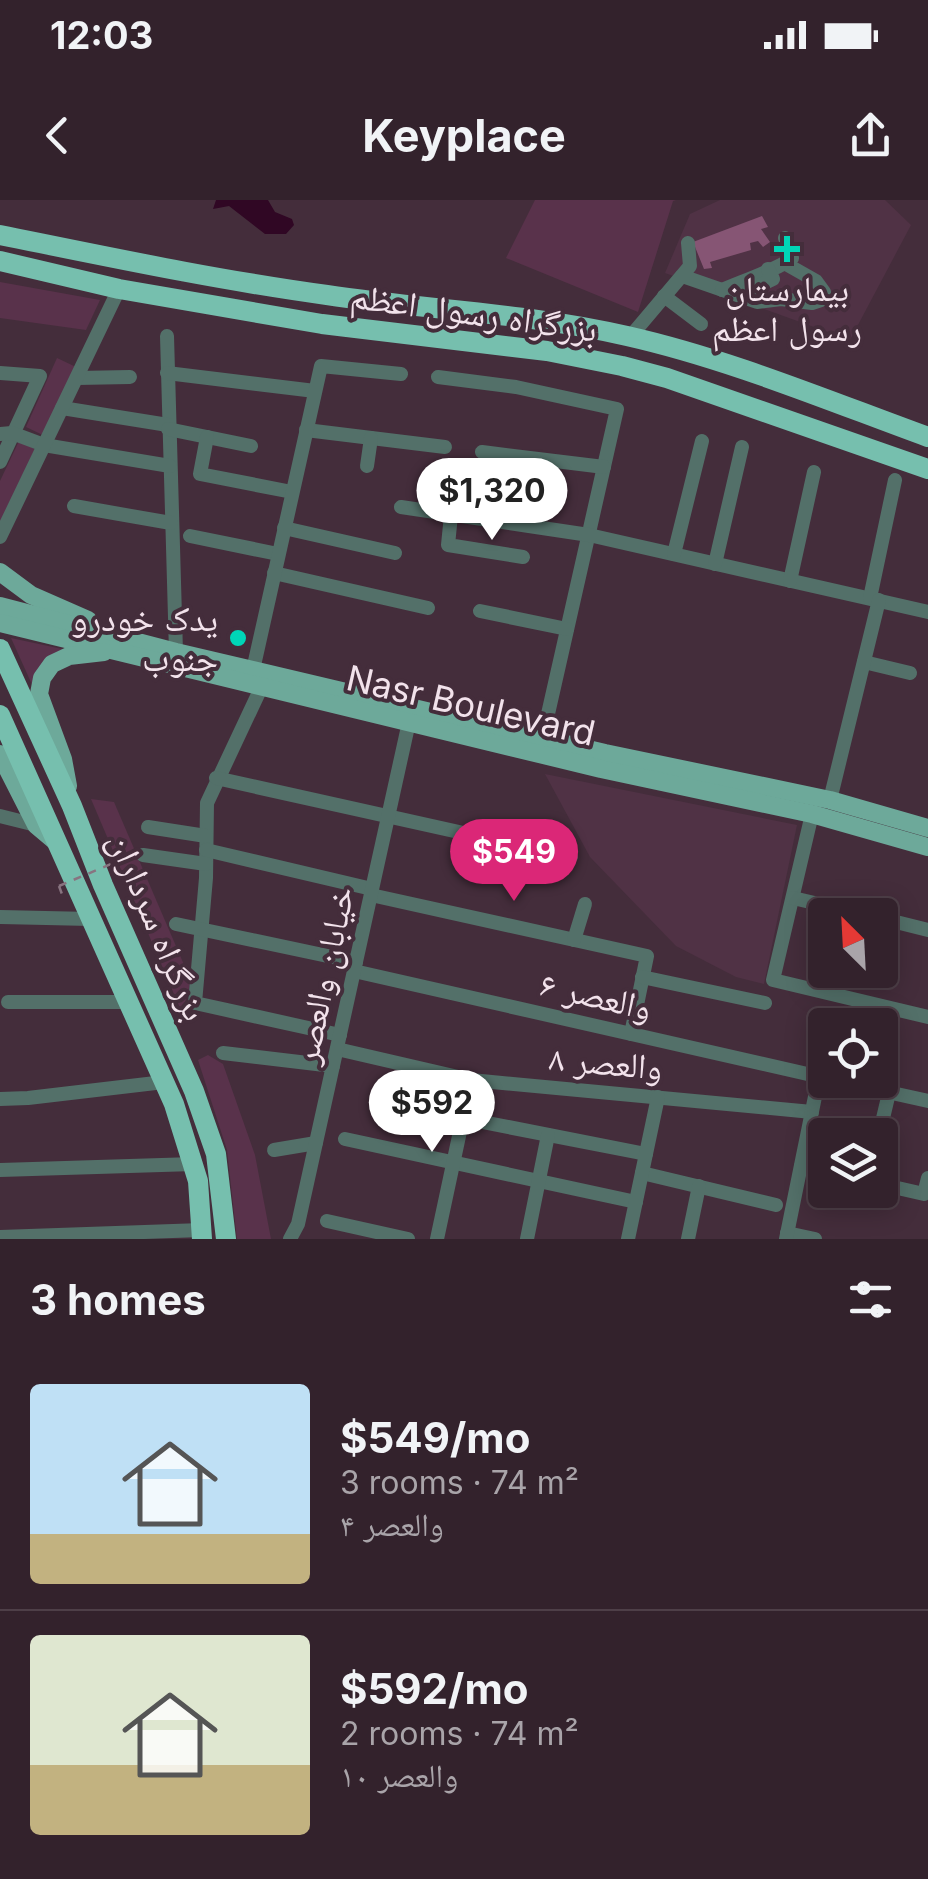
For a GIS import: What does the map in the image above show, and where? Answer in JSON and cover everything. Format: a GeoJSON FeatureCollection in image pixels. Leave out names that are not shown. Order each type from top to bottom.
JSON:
{"type":"FeatureCollection","features":[{"type":"Feature","properties":{"kind":"highway","name":"بزرگراه رسول اعظم"},"geometry":{"type":"LineString","coordinates":[[0,235],[327,295],[545,321],[630,336],[928,437]]}},
{"type":"Feature","properties":{"kind":"highway","name":"بزرگراه رسول اعظم"},"geometry":{"type":"LineString","coordinates":[[0,261],[119,289],[322,324],[547,351],[622,366],[928,469]]}},
{"type":"Feature","properties":{"kind":"highway","name":"بزرگراه سرداران"},"geometry":{"type":"LineString","coordinates":[[0,649],[72,806],[208,1128],[222,1188],[226,1239]]}},
{"type":"Feature","properties":{"kind":"highway","name":"بزرگراه سرداران"},"geometry":{"type":"LineString","coordinates":[[0,715],[164,1082],[194,1164],[202,1234]]}},
{"type":"Feature","properties":{"kind":"main road"},"geometry":{"type":"LineString","coordinates":[[0,572],[31,596],[118,643]]}},
{"type":"Feature","properties":{"kind":"main road","name":"Nasr Boulevard"},"geometry":{"type":"LineString","coordinates":[[0,606],[261,688],[601,770],[830,800],[928,828]]}},
{"type":"Feature","properties":{"kind":"main road","name":"Nasr Boulevard"},"geometry":{"type":"LineString","coordinates":[[0,623],[176,652],[543,736],[928,846]]}},
{"type":"Feature","properties":{"kind":"main road"},"geometry":{"type":"LineString","coordinates":[[72,806],[63,759],[39,694],[42,678],[52,664],[69,656],[118,643]]}},
{"type":"Feature","properties":{"kind":"main road"},"geometry":{"type":"LineString","coordinates":[[0,754],[36,825],[55,841]]}},
{"type":"Feature","properties":{"kind":"street"},"geometry":{"type":"LineString","coordinates":[[722,290],[768,268],[786,264],[792,258],[786,238]]}},
{"type":"Feature","properties":{"kind":"street"},"geometry":{"type":"LineString","coordinates":[[630,336],[690,266],[688,243]]}},
{"type":"Feature","properties":{"kind":"street"},"geometry":{"type":"LineString","coordinates":[[682,276],[757,302],[821,300],[824,292],[816,281],[786,264]]}},
{"type":"Feature","properties":{"kind":"street"},"geometry":{"type":"LineString","coordinates":[[739,295],[773,279],[768,268]]}},
{"type":"Feature","properties":{"kind":"street"},"geometry":{"type":"LineString","coordinates":[[0,537],[119,289]]}},
{"type":"Feature","properties":{"kind":"street"},"geometry":{"type":"LineString","coordinates":[[664,296],[700,324]]}},
{"type":"Feature","properties":{"kind":"street"},"geometry":{"type":"LineString","coordinates":[[168,336],[176,652]]}},
{"type":"Feature","properties":{"kind":"street"},"geometry":{"type":"LineString","coordinates":[[252,670],[320,366],[402,374]]}},
{"type":"Feature","properties":{"kind":"street"},"geometry":{"type":"LineString","coordinates":[[0,373],[40,376],[6,434],[0,462]]}},
{"type":"Feature","properties":{"kind":"street"},"geometry":{"type":"LineString","coordinates":[[166,373],[315,391]]}},
{"type":"Feature","properties":{"kind":"street"},"geometry":{"type":"LineString","coordinates":[[77,378],[130,377]]}},
{"type":"Feature","properties":{"kind":"street"},"geometry":{"type":"LineString","coordinates":[[438,377],[516,387],[617,408],[543,736]]}},
{"type":"Feature","properties":{"kind":"street"},"geometry":{"type":"LineString","coordinates":[[62,408],[251,446]]}},
{"type":"Feature","properties":{"kind":"street"},"geometry":{"type":"LineString","coordinates":[[306,430],[444,447]]}},
{"type":"Feature","properties":{"kind":"street"},"geometry":{"type":"LineString","coordinates":[[6,434],[170,466]]}},
{"type":"Feature","properties":{"kind":"street"},"geometry":{"type":"LineString","coordinates":[[207,437],[200,474],[292,492]]}},
{"type":"Feature","properties":{"kind":"street"},"geometry":{"type":"LineString","coordinates":[[366,466],[371,438]]}},
{"type":"Feature","properties":{"kind":"street"},"geometry":{"type":"LineString","coordinates":[[674,554],[702,440]]}},
{"type":"Feature","properties":{"kind":"street"},"geometry":{"type":"LineString","coordinates":[[715,564],[742,447]]}},
{"type":"Feature","properties":{"kind":"street"},"geometry":{"type":"LineString","coordinates":[[482,452],[604,467]]}},
{"type":"Feature","properties":{"kind":"street"},"geometry":{"type":"LineString","coordinates":[[790,581],[814,472]]}},
{"type":"Feature","properties":{"kind":"street"},"geometry":{"type":"LineString","coordinates":[[830,800],[864,662],[896,480]]}},
{"type":"Feature","properties":{"kind":"street"},"geometry":{"type":"LineString","coordinates":[[74,506],[171,523]]}},
{"type":"Feature","properties":{"kind":"street"},"geometry":{"type":"LineString","coordinates":[[401,507],[589,535],[928,612]]}},
{"type":"Feature","properties":{"kind":"street"},"geometry":{"type":"LineString","coordinates":[[451,515],[448,545],[523,557]]}},
{"type":"Feature","properties":{"kind":"street"},"geometry":{"type":"LineString","coordinates":[[284,528],[395,553]]}},
{"type":"Feature","properties":{"kind":"street"},"geometry":{"type":"LineString","coordinates":[[190,536],[278,554]]}},
{"type":"Feature","properties":{"kind":"street"},"geometry":{"type":"LineString","coordinates":[[274,573],[428,608]]}},
{"type":"Feature","properties":{"kind":"street"},"geometry":{"type":"LineString","coordinates":[[480,610],[568,629]]}},
{"type":"Feature","properties":{"kind":"street"},"geometry":{"type":"LineString","coordinates":[[864,662],[910,673]]}},
{"type":"Feature","properties":{"kind":"street"},"geometry":{"type":"LineString","coordinates":[[202,928],[206,803],[261,688]]}},
{"type":"Feature","properties":{"kind":"street","name":"خیابان والعصر"},"geometry":{"type":"LineString","coordinates":[[290,1239],[298,1224],[409,722]]}},
{"type":"Feature","properties":{"kind":"street"},"geometry":{"type":"LineString","coordinates":[[216,778],[570,857]]}},
{"type":"Feature","properties":{"kind":"street"},"geometry":{"type":"LineString","coordinates":[[812,814],[773,980],[928,1017]]}},
{"type":"Feature","properties":{"kind":"street"},"geometry":{"type":"LineString","coordinates":[[0,816],[36,825]]}},
{"type":"Feature","properties":{"kind":"street"},"geometry":{"type":"LineString","coordinates":[[148,827],[206,850],[647,956],[631,1034]]}},
{"type":"Feature","properties":{"kind":"street"},"geometry":{"type":"LineString","coordinates":[[143,855],[206,850]]}},
{"type":"Feature","properties":{"kind":"street"},"geometry":{"type":"LineString","coordinates":[[792,898],[808,902]]}},
{"type":"Feature","properties":{"kind":"street"},"geometry":{"type":"LineString","coordinates":[[574,940],[585,904]]}},
{"type":"Feature","properties":{"kind":"street"},"geometry":{"type":"LineString","coordinates":[[0,917],[92,920]]}},
{"type":"Feature","properties":{"kind":"street"},"geometry":{"type":"LineString","coordinates":[[898,922],[928,930]]}},
{"type":"Feature","properties":{"kind":"street","name":"والعصر ۶"},"geometry":{"type":"LineString","coordinates":[[176,924],[808,1074]]}},
{"type":"Feature","properties":{"kind":"street","name":"والعصر ۸"},"geometry":{"type":"LineString","coordinates":[[202,928],[195,1003],[470,1080],[812,1112]]}},
{"type":"Feature","properties":{"kind":"street"},"geometry":{"type":"LineString","coordinates":[[642,978],[765,1003]]}},
{"type":"Feature","properties":{"kind":"street"},"geometry":{"type":"LineString","coordinates":[[8,1002],[128,1002]]}},
{"type":"Feature","properties":{"kind":"street"},"geometry":{"type":"LineString","coordinates":[[224,1054],[333,1066]]}},
{"type":"Feature","properties":{"kind":"street"},"geometry":{"type":"LineString","coordinates":[[436,1239],[470,1080]]}},
{"type":"Feature","properties":{"kind":"street"},"geometry":{"type":"LineString","coordinates":[[0,1099],[164,1082]]}},
{"type":"Feature","properties":{"kind":"street","name":"والعصر ۶"},"geometry":{"type":"LineString","coordinates":[[898,1094],[928,1102]]}},
{"type":"Feature","properties":{"kind":"street"},"geometry":{"type":"LineString","coordinates":[[628,1239],[658,1097]]}},
{"type":"Feature","properties":{"kind":"street"},"geometry":{"type":"LineString","coordinates":[[816,1239],[786,1236],[818,1098]]}},
{"type":"Feature","properties":{"kind":"street"},"geometry":{"type":"LineString","coordinates":[[462,1118],[646,1154]]}},
{"type":"Feature","properties":{"kind":"street"},"geometry":{"type":"LineString","coordinates":[[527,1239],[548,1135]]}},
{"type":"Feature","properties":{"kind":"street"},"geometry":{"type":"LineString","coordinates":[[345,1139],[636,1202]]}},
{"type":"Feature","properties":{"kind":"street"},"geometry":{"type":"LineString","coordinates":[[274,1150],[316,1143]]}},
{"type":"Feature","properties":{"kind":"street"},"geometry":{"type":"LineString","coordinates":[[0,1170],[194,1164]]}},
{"type":"Feature","properties":{"kind":"street"},"geometry":{"type":"LineString","coordinates":[[801,1166],[808,1167]]}},
{"type":"Feature","properties":{"kind":"street"},"geometry":{"type":"LineString","coordinates":[[642,1173],[776,1204]]}},
{"type":"Feature","properties":{"kind":"street"},"geometry":{"type":"LineString","coordinates":[[898,1188],[926,1194],[928,1178]]}},
{"type":"Feature","properties":{"kind":"street"},"geometry":{"type":"LineString","coordinates":[[688,1239],[699,1186]]}},
{"type":"Feature","properties":{"kind":"street"},"geometry":{"type":"LineString","coordinates":[[327,1222],[408,1239]]}},
{"type":"Feature","properties":{"kind":"street"},"geometry":{"type":"LineString","coordinates":[[0,1238],[202,1234]]}},
{"type":"Feature","properties":{"kind":"path"},"geometry":{"type":"LineString","coordinates":[[64,898],[59,886],[111,864]]}},
{"type":"Feature","properties":{"kind":"shaded area"},"geometry":{"type":"Polygon","coordinates":[[[216,200],[268,200],[275,212],[292,219],[294,225],[286,234],[265,234],[229,206],[213,209],[216,200]]]}},
{"type":"Feature","properties":{"kind":"shaded area"},"geometry":{"type":"Polygon","coordinates":[[[535,200],[676,200],[638,312],[506,258],[535,200]]]}},
{"type":"Feature","properties":{"kind":"shaded area","name":"بیمارستان رسول اعظم"},"geometry":{"type":"Polygon","coordinates":[[[720,200],[885,200],[911,225],[850,340],[665,273],[690,214],[720,200]]]}},
{"type":"Feature","properties":{"kind":"shaded area"},"geometry":{"type":"Polygon","coordinates":[[[0,282],[100,300],[86,330],[0,318],[0,282]]]}},
{"type":"Feature","properties":{"kind":"shaded area"},"geometry":{"type":"Polygon","coordinates":[[[57,358],[76,367],[45,436],[26,427],[57,358]]]}},
{"type":"Feature","properties":{"kind":"shaded area"},"geometry":{"type":"Polygon","coordinates":[[[19,441],[35,449],[0,522],[0,481],[19,441]]]}},
{"type":"Feature","properties":{"kind":"shaded area"},"geometry":{"type":"Polygon","coordinates":[[[11,638],[67,650],[34,689],[11,638]]]}},
{"type":"Feature","properties":{"kind":"shaded area"},"geometry":{"type":"Polygon","coordinates":[[[545,774],[797,825],[764,984],[736,977],[676,946],[590,857],[545,774]]]}},
{"type":"Feature","properties":{"kind":"shaded area"},"geometry":{"type":"Polygon","coordinates":[[[91,799],[114,802],[191,981],[182,1013],[91,799]]]}},
{"type":"Feature","properties":{"kind":"shaded area"},"geometry":{"type":"Polygon","coordinates":[[[208,1055],[223,1064],[255,1155],[271,1239],[237,1239],[227,1150],[198,1060],[208,1055]]]}},
{"type":"Feature","properties":{"kind":"building"},"geometry":{"type":"Polygon","coordinates":[[[762,216],[768,227],[761,229],[770,242],[763,247],[758,241],[750,243],[751,250],[710,262],[712,268],[704,269],[693,242],[762,216]]]}},
{"type":"Feature","properties":{"kind":"place","name":"بیمارستان رسول اعظم"},"geometry":{"type":"Point","coordinates":[787,249]}},
{"type":"Feature","properties":{"kind":"place","name":"یدک خودرو جنوب"},"geometry":{"type":"Point","coordinates":[238,638]}}]}
